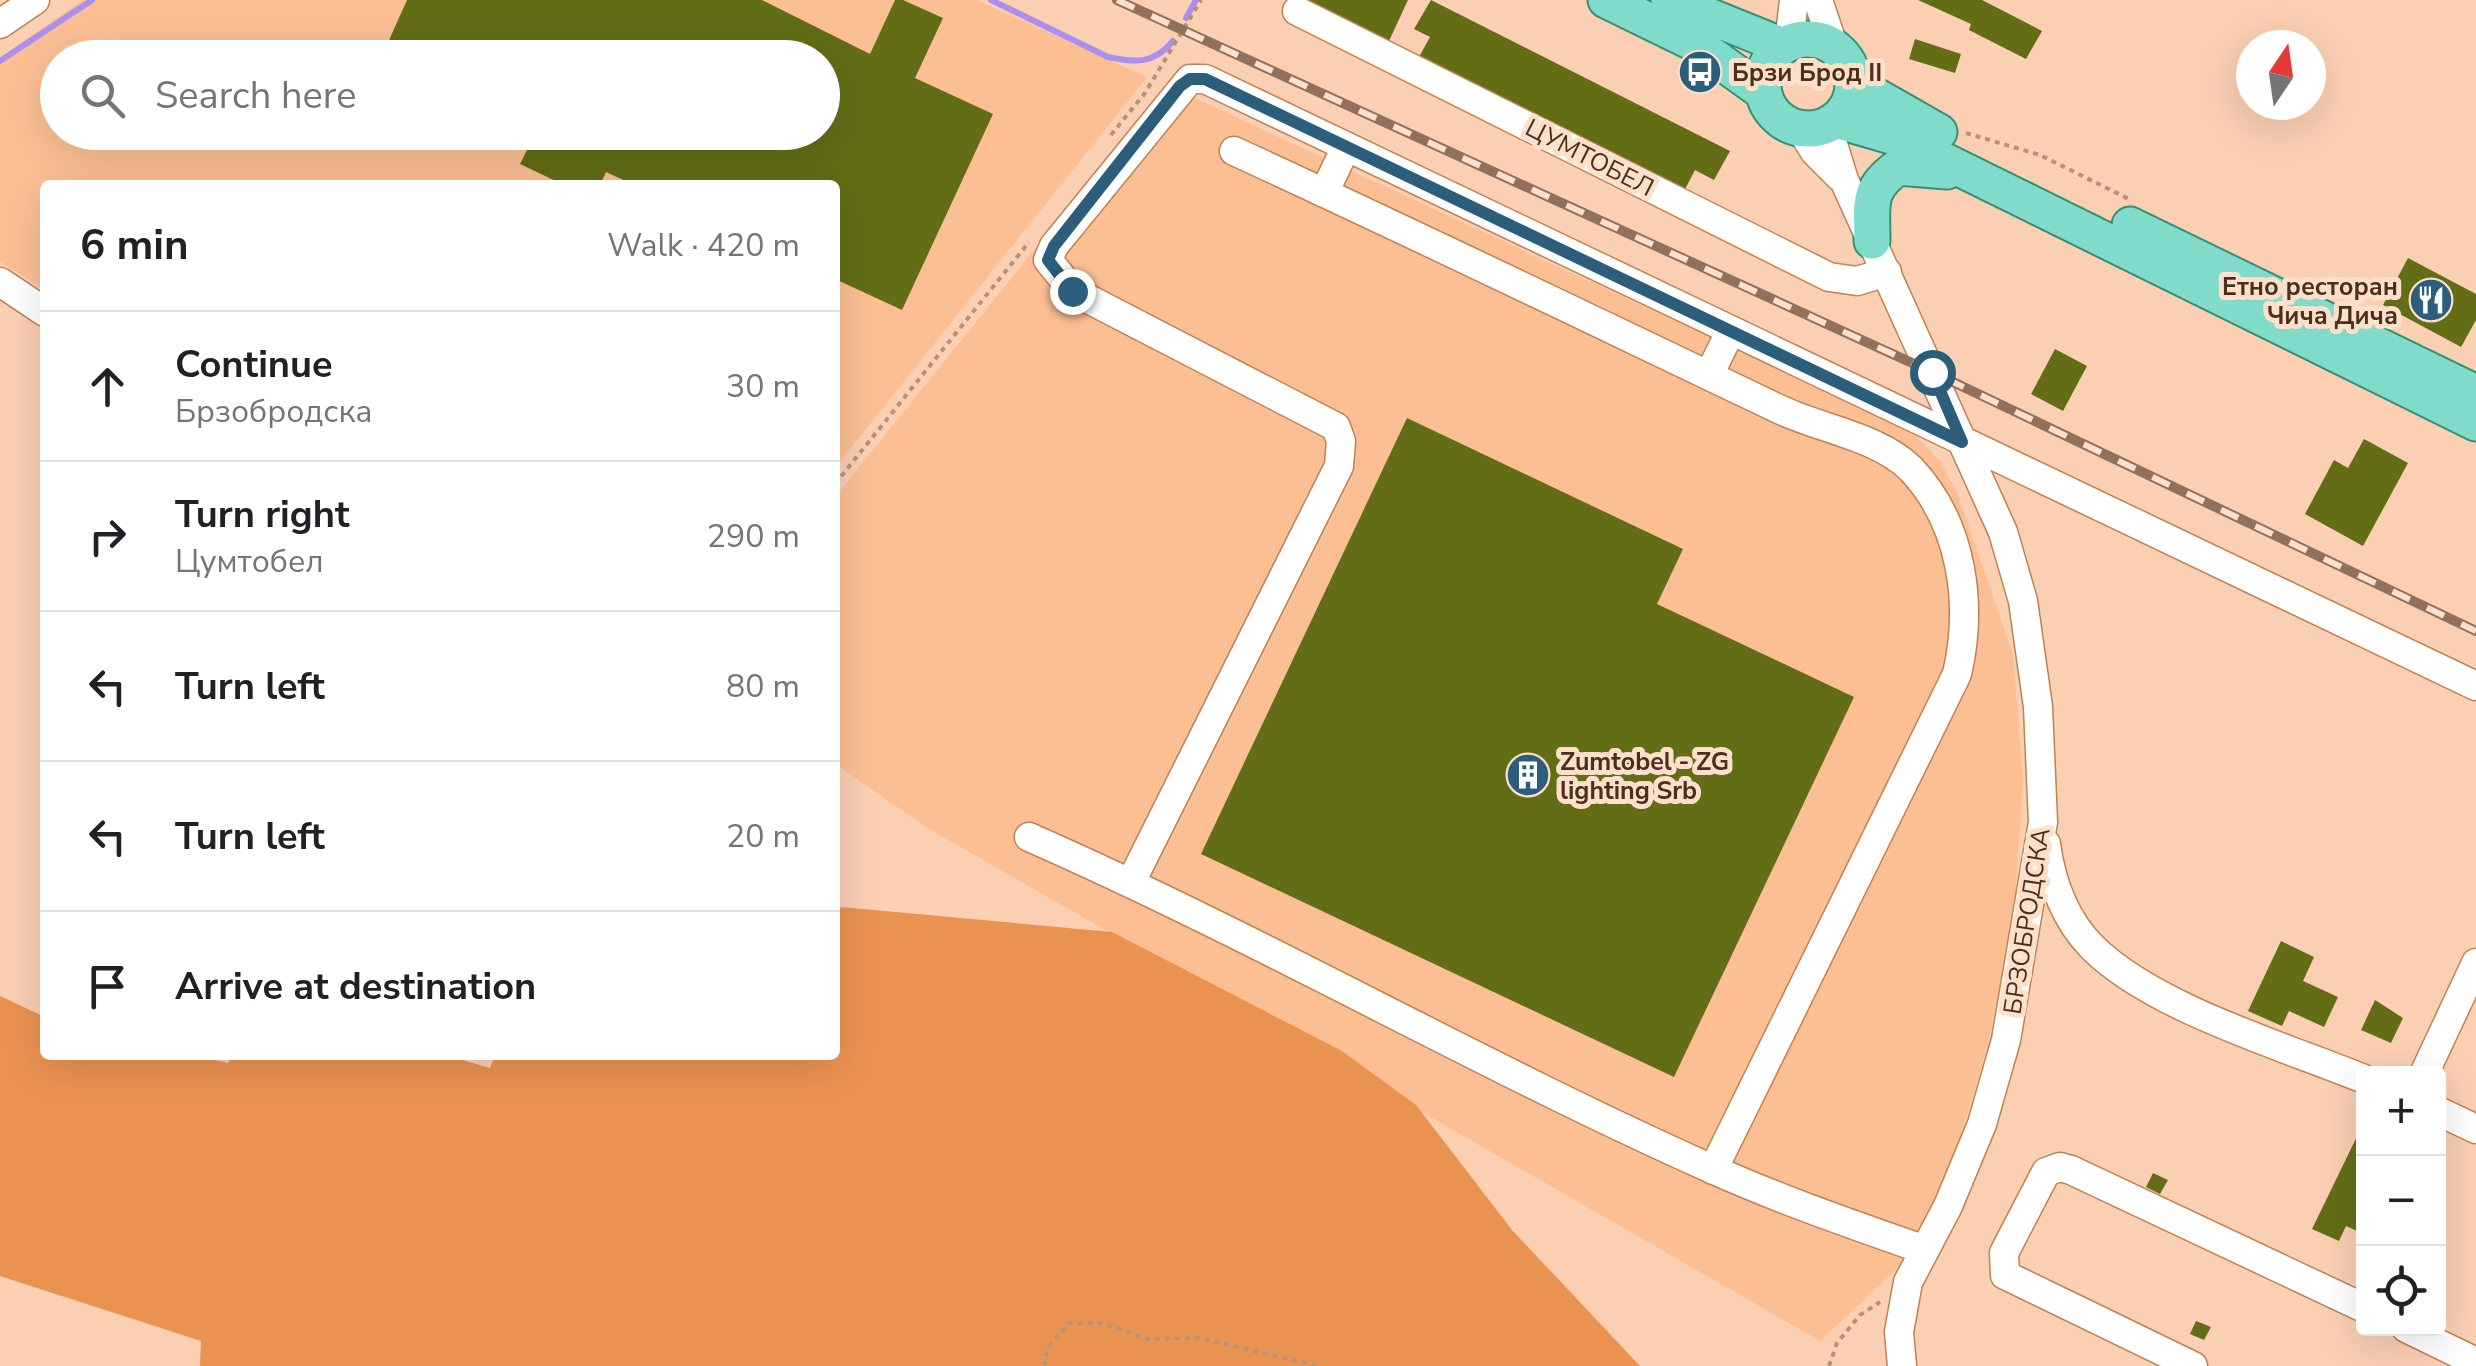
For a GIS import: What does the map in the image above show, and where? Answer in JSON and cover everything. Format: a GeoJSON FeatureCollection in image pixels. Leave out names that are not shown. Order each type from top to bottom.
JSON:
{"type":"FeatureCollection","features":[{"type":"Feature","properties":{"kind":"main road"},"geometry":{"type":"LineString","coordinates":[[1606,0],[1696,44],[1764,92],[1780,119],[1898,138],[2476,422]]}},
{"type":"Feature","properties":{"kind":"main road"},"geometry":{"type":"LineString","coordinates":[[1669,0],[1704,17],[1786,45]]}},
{"type":"Feature","properties":{"kind":"main road"},"geometry":{"type":"LineString","coordinates":[[1704,17],[1750,0]]}},
{"type":"Feature","properties":{"kind":"main road"},"geometry":{"type":"LineString","coordinates":[[1764,92],[1764,71],[1786,45],[1807,39],[1834,48],[1846,60],[1853,83],[1849,104],[1821,124]]}},
{"type":"Feature","properties":{"kind":"main road"},"geometry":{"type":"LineString","coordinates":[[1853,83],[1904,115],[2476,394]]}},
{"type":"Feature","properties":{"kind":"main road"},"geometry":{"type":"LineString","coordinates":[[1880,256],[1872,198],[1878,181],[1898,167],[1927,167],[1982,179]]}},
{"type":"Feature","properties":{"kind":"street"},"geometry":{"type":"LineString","coordinates":[[0,24],[35,0]]}},
{"type":"Feature","properties":{"kind":"street"},"geometry":{"type":"LineString","coordinates":[[1786,45],[1794,0]]}},
{"type":"Feature","properties":{"kind":"street"},"geometry":{"type":"LineString","coordinates":[[1818,0],[1834,48]]}},
{"type":"Feature","properties":{"kind":"street","name":"ЦУМТОБЕЛ"},"geometry":{"type":"LineString","coordinates":[[1297,12],[1829,276],[1857,281],[1880,256]]}},
{"type":"Feature","properties":{"kind":"street"},"geometry":{"type":"LineString","coordinates":[[1132,882],[1339,466],[1341,441],[1336,427],[1072,291],[1048,260],[1180,86],[1190,79],[1205,79],[2476,686]]}},
{"type":"Feature","properties":{"kind":"street","name":"БРЗОБРОДСКА"},"geometry":{"type":"LineString","coordinates":[[1821,124],[1815,152],[1844,180],[1992,503],[2023,601],[2036,690],[2044,822],[2028,926],[1996,1083],[1948,1206],[1908,1282],[1899,1332],[1902,1366]]}},
{"type":"Feature","properties":{"kind":"street"},"geometry":{"type":"LineString","coordinates":[[1324,193],[1346,147]]}},
{"type":"Feature","properties":{"kind":"street"},"geometry":{"type":"LineString","coordinates":[[1234,151],[1785,412],[1885,451],[1910,470],[1942,521],[1963,570],[1967,633],[1957,674],[1713,1170]]}},
{"type":"Feature","properties":{"kind":"street"},"geometry":{"type":"LineString","coordinates":[[0,282],[40,309]]}},
{"type":"Feature","properties":{"kind":"street"},"geometry":{"type":"LineString","coordinates":[[1709,375],[1731,330]]}},
{"type":"Feature","properties":{"kind":"street"},"geometry":{"type":"LineString","coordinates":[[2044,822],[2060,898],[2091,946],[2116,968],[2224,1023],[2356,1076]]}},
{"type":"Feature","properties":{"kind":"street"},"geometry":{"type":"LineString","coordinates":[[1029,837],[1132,882],[1367,1003],[1713,1170],[1925,1250]]}},
{"type":"Feature","properties":{"kind":"street"},"geometry":{"type":"LineString","coordinates":[[2428,1066],[2476,963]]}},
{"type":"Feature","properties":{"kind":"street"},"geometry":{"type":"LineString","coordinates":[[2446,1115],[2476,1129]]}},
{"type":"Feature","properties":{"kind":"street"},"geometry":{"type":"LineString","coordinates":[[2193,1366],[2005,1275],[2004,1253],[2046,1172],[2060,1167],[2072,1170],[2356,1304]]}},
{"type":"Feature","properties":{"kind":"street"},"geometry":{"type":"LineString","coordinates":[[2422,1336],[2476,1362]]}},
{"type":"Feature","properties":{"kind":"path"},"geometry":{"type":"LineString","coordinates":[[1110,137],[1145,93],[1202,0]]}},
{"type":"Feature","properties":{"kind":"path"},"geometry":{"type":"LineString","coordinates":[[840,478],[1029,241]]}},
{"type":"Feature","properties":{"kind":"path"},"geometry":{"type":"LineString","coordinates":[[1829,1366],[1837,1343],[1860,1315],[1908,1282]]}},
{"type":"Feature","properties":{"kind":"path"},"geometry":{"type":"LineString","coordinates":[[1044,1366],[1048,1347],[1069,1323],[1103,1324],[1148,1339],[1200,1338],[1318,1366]]}},
{"type":"Feature","properties":{"kind":"shaded area"},"geometry":{"type":"Polygon","coordinates":[[[82,0],[977,0],[1147,77],[840,462],[840,180],[40,180],[40,286],[0,262],[0,58],[82,0]]]}},
{"type":"Feature","properties":{"kind":"shaded area"},"geometry":{"type":"Polygon","coordinates":[[[1167,85],[1917,437],[1940,461],[1957,492],[2013,655],[2023,781],[2014,917],[1988,1044],[1953,1162],[1900,1266],[1820,1341],[926,827],[840,767],[840,491],[1167,85]]]}},
{"type":"Feature","properties":{"kind":"shaded area"},"geometry":{"type":"Polygon","coordinates":[[[840,908],[1112,932],[1342,1051],[1416,1105],[1512,1230],[1640,1366],[200,1366],[201,1341],[0,1276],[0,996],[40,1015],[40,1060],[462,1060],[490,1068],[493,1060],[840,1060],[840,908]]]}},
{"type":"Feature","properties":{"kind":"building"},"geometry":{"type":"Polygon","coordinates":[[[407,0],[762,0],[870,54],[895,0],[903,0],[943,18],[915,78],[993,114],[902,310],[840,281],[840,180],[623,180],[606,172],[602,180],[554,180],[520,164],[527,150],[840,150],[840,40],[389,40],[407,0]]]}},
{"type":"Feature","properties":{"kind":"building"},"geometry":{"type":"Polygon","coordinates":[[[1303,0],[1408,0],[1389,41],[1303,0]]]}},
{"type":"Feature","properties":{"kind":"building"},"geometry":{"type":"Polygon","coordinates":[[[1431,0],[1730,151],[1714,180],[1695,170],[1681,197],[1419,57],[1430,37],[1414,29],[1431,0]]]}},
{"type":"Feature","properties":{"kind":"building"},"geometry":{"type":"Polygon","coordinates":[[[1918,0],[1982,0],[2042,31],[2026,59],[1969,30],[1971,24],[1918,0]]]}},
{"type":"Feature","properties":{"kind":"building"},"geometry":{"type":"Polygon","coordinates":[[[1915,39],[1961,54],[1955,73],[1909,59],[1915,39]]]}},
{"type":"Feature","properties":{"kind":"building","name":"Етно ресторан Чича Дича"},"geometry":{"type":"Polygon","coordinates":[[[2408,258],[2476,294],[2476,320],[2461,347],[2383,305],[2408,258]]]}},
{"type":"Feature","properties":{"kind":"building"},"geometry":{"type":"Polygon","coordinates":[[[2055,349],[2087,366],[2063,411],[2031,394],[2055,349]]]}},
{"type":"Feature","properties":{"kind":"building","name":"Zumtobel - ZG lighting Srb"},"geometry":{"type":"Polygon","coordinates":[[[1407,418],[1683,549],[1657,604],[1854,697],[1674,1077],[1201,854],[1407,418]]]}},
{"type":"Feature","properties":{"kind":"building"},"geometry":{"type":"Polygon","coordinates":[[[2364,439],[2408,463],[2363,546],[2305,514],[2334,460],[2348,468],[2364,439]]]}},
{"type":"Feature","properties":{"kind":"building"},"geometry":{"type":"Polygon","coordinates":[[[2281,941],[2314,957],[2303,981],[2338,997],[2324,1027],[2289,1011],[2282,1026],[2248,1011],[2281,941]]]}},
{"type":"Feature","properties":{"kind":"building"},"geometry":{"type":"Polygon","coordinates":[[[2375,1000],[2403,1018],[2391,1043],[2361,1030],[2375,1000]]]}},
{"type":"Feature","properties":{"kind":"building"},"geometry":{"type":"Polygon","coordinates":[[[2356,1138],[2356,1230],[2346,1226],[2339,1241],[2312,1229],[2356,1138]]]}},
{"type":"Feature","properties":{"kind":"building"},"geometry":{"type":"Polygon","coordinates":[[[2153,1173],[2168,1180],[2160,1194],[2146,1187],[2153,1173]]]}},
{"type":"Feature","properties":{"kind":"building"},"geometry":{"type":"Polygon","coordinates":[[[2196,1321],[2211,1327],[2204,1340],[2190,1334],[2196,1321]]]}},
{"type":"Feature","properties":{"kind":"waterway"},"geometry":{"type":"LineString","coordinates":[[0,61],[92,0]]}},
{"type":"Feature","properties":{"kind":"waterway"},"geometry":{"type":"LineString","coordinates":[[991,0],[1108,57],[1144,60],[1159,54],[1173,41]]}},
{"type":"Feature","properties":{"kind":"waterway"},"geometry":{"type":"LineString","coordinates":[[1186,18],[1196,0]]}},
{"type":"Feature","properties":{"kind":"railway"},"geometry":{"type":"LineString","coordinates":[[1117,0],[1932,372],[2476,631]]}},
{"type":"Feature","properties":{"kind":"place","name":"Брзи Брод II"},"geometry":{"type":"Point","coordinates":[1700,72]}},
{"type":"Feature","properties":{"kind":"place","name":"Етно ресторан Чича Дича"},"geometry":{"type":"Point","coordinates":[2431,300]}},
{"type":"Feature","properties":{"kind":"place","name":"Zumtobel - ZG lighting Srb"},"geometry":{"type":"Point","coordinates":[1528,775]}},
{"type":"Feature","properties":{"kind":"route"},"geometry":{"type":"LineString","coordinates":[[1072,291],[1048,260],[1054,246],[1180,86],[1190,79],[1205,79],[1962,442],[1932,372]]}}]}
